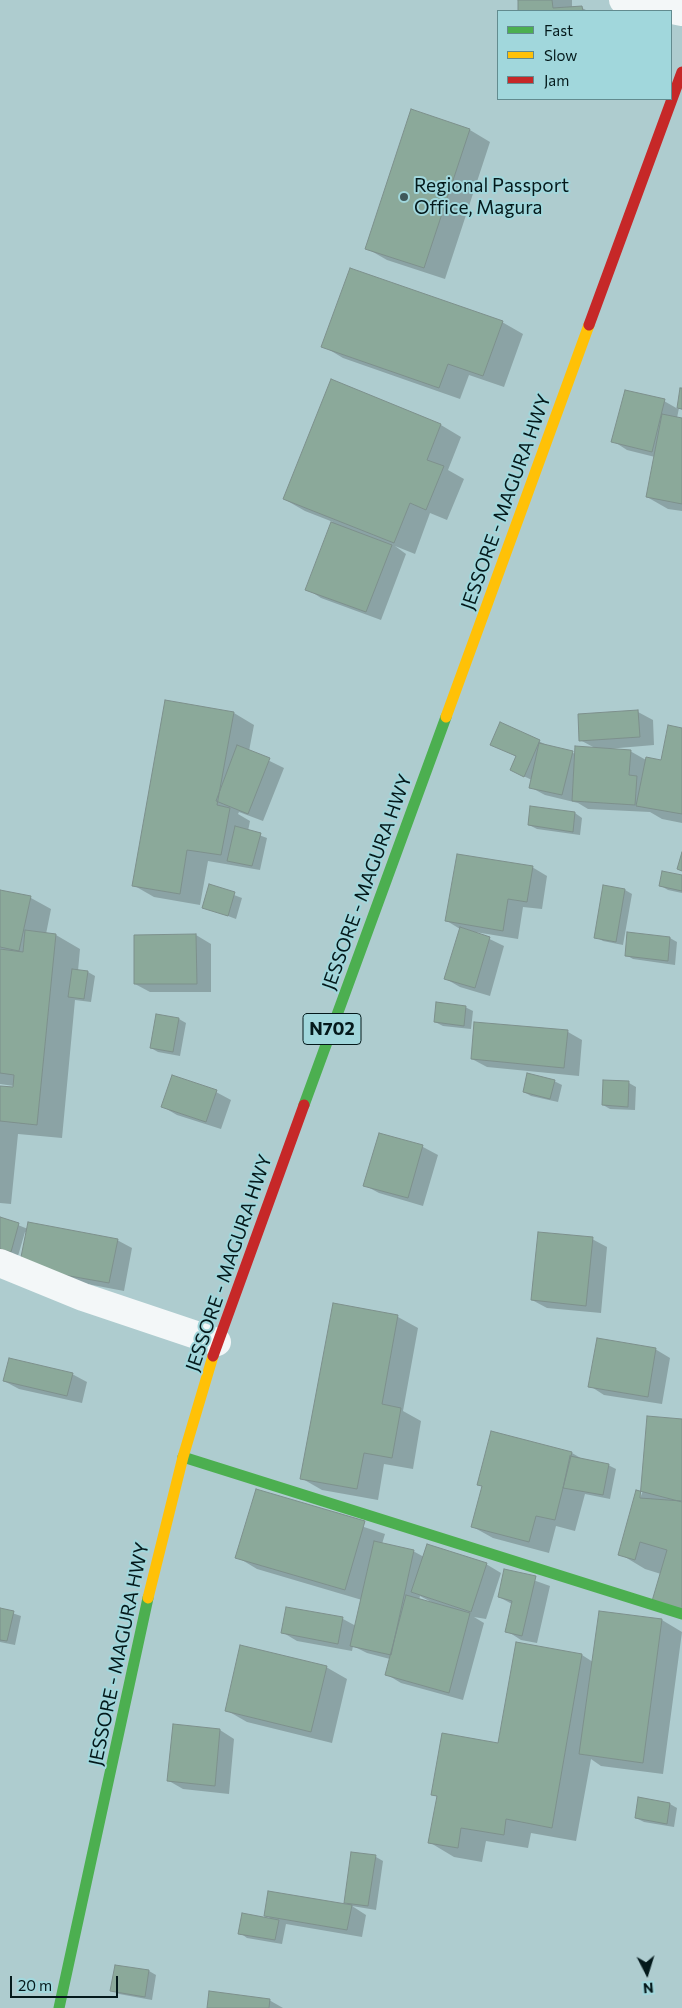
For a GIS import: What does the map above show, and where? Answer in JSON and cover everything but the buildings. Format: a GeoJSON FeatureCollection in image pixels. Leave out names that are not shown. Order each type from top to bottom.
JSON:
{"type":"FeatureCollection","features":[{"type":"Feature","properties":{"kind":"main road","name":"JESSORE - MAGURA HWY"},"geometry":{"type":"LineString","coordinates":[[672,99],[682,72]]}},
{"type":"Feature","properties":{"kind":"main road","name":"JESSORE - MAGURA HWY"},"geometry":{"type":"LineString","coordinates":[[59,2008],[150,1591],[183,1457],[217,1342],[672,100]]}},
{"type":"Feature","properties":{"kind":"main road"},"geometry":{"type":"LineString","coordinates":[[183,1457],[682,1614]]}},
{"type":"Feature","properties":{"kind":"street"},"geometry":{"type":"LineString","coordinates":[[623,0],[682,12]]}},
{"type":"Feature","properties":{"kind":"street"},"geometry":{"type":"LineString","coordinates":[[0,1263],[83,1297],[217,1342]]}},
{"type":"Feature","properties":{"kind":"traffic: fast"},"geometry":{"type":"LineString","coordinates":[[304,1105],[446,717]]}},
{"type":"Feature","properties":{"kind":"traffic: fast"},"geometry":{"type":"LineString","coordinates":[[183,1457],[682,1614]]}},
{"type":"Feature","properties":{"kind":"traffic: fast"},"geometry":{"type":"LineString","coordinates":[[59,2008],[148,1598]]}},
{"type":"Feature","properties":{"kind":"traffic: slow"},"geometry":{"type":"LineString","coordinates":[[446,717],[589,325]]}},
{"type":"Feature","properties":{"kind":"traffic: slow"},"geometry":{"type":"LineString","coordinates":[[148,1598],[183,1457],[213,1356]]}},
{"type":"Feature","properties":{"kind":"traffic: jam"},"geometry":{"type":"LineString","coordinates":[[672,99],[682,72]]}},
{"type":"Feature","properties":{"kind":"traffic: jam"},"geometry":{"type":"LineString","coordinates":[[589,325],[672,100]]}},
{"type":"Feature","properties":{"kind":"traffic: jam"},"geometry":{"type":"LineString","coordinates":[[213,1356],[304,1105]]}},
{"type":"Feature","properties":{"kind":"place","name":"Regional Passport Office, Magura"},"geometry":{"type":"Point","coordinates":[404,197]}}]}
